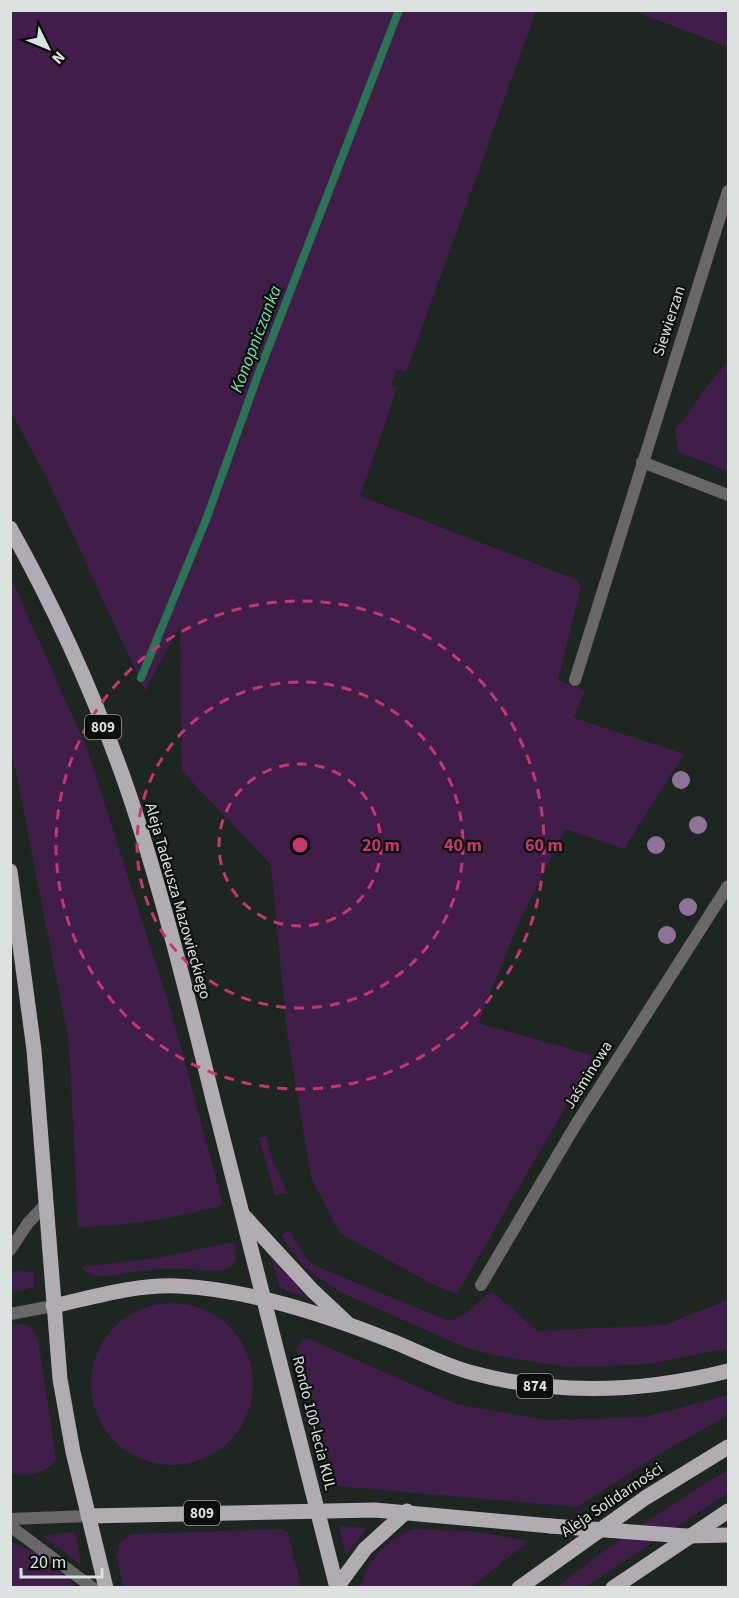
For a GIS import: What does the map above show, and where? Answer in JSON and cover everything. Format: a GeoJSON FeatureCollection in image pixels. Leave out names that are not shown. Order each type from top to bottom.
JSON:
{"type":"FeatureCollection","features":[{"type":"Feature","properties":{"kind":"main road","name":"Aleja Tadeusza Mazowieckiego"},"geometry":{"type":"LineString","coordinates":[[10,528],[40,585],[92,698],[127,788],[171,935],[264,1300]]}},
{"type":"Feature","properties":{"kind":"main road"},"geometry":{"type":"LineString","coordinates":[[10,871],[29,1000],[53,1306],[65,1415],[106,1587]]}},
{"type":"Feature","properties":{"kind":"main road","name":"874"},"geometry":{"type":"LineString","coordinates":[[243,1215],[312,1290],[349,1325]]}},
{"type":"Feature","properties":{"kind":"main road"},"geometry":{"type":"LineString","coordinates":[[53,1306],[158,1286],[196,1287],[264,1300]]}},
{"type":"Feature","properties":{"kind":"main road","name":"874"},"geometry":{"type":"LineString","coordinates":[[264,1300],[349,1325],[473,1373],[540,1387],[602,1390],[729,1371]]}},
{"type":"Feature","properties":{"kind":"main road","name":"Rondo 100-lecia KUL"},"geometry":{"type":"LineString","coordinates":[[88,1516],[317,1509],[264,1300]]}},
{"type":"Feature","properties":{"kind":"main road","name":"Aleja Solidarności"},"geometry":{"type":"LineString","coordinates":[[519,1587],[645,1498],[729,1447]]}},
{"type":"Feature","properties":{"kind":"main road"},"geometry":{"type":"LineString","coordinates":[[317,1509],[407,1512],[686,1536],[729,1535]]}},
{"type":"Feature","properties":{"kind":"main road","name":"809"},"geometry":{"type":"LineString","coordinates":[[317,1509],[337,1587]]}},
{"type":"Feature","properties":{"kind":"main road"},"geometry":{"type":"LineString","coordinates":[[613,1587],[729,1511]]}},
{"type":"Feature","properties":{"kind":"main road"},"geometry":{"type":"LineString","coordinates":[[337,1587],[365,1549],[407,1512]]}},
{"type":"Feature","properties":{"kind":"street","name":"Siewierzan"},"geometry":{"type":"LineString","coordinates":[[574,680],[729,191]]}},
{"type":"Feature","properties":{"kind":"street"},"geometry":{"type":"LineString","coordinates":[[642,462],[729,495]]}},
{"type":"Feature","properties":{"kind":"street","name":"Jaśminowa"},"geometry":{"type":"LineString","coordinates":[[481,1285],[575,1126],[729,886]]}},
{"type":"Feature","properties":{"kind":"street"},"geometry":{"type":"LineString","coordinates":[[10,1250],[24,1229],[46,1204]]}},
{"type":"Feature","properties":{"kind":"street"},"geometry":{"type":"LineString","coordinates":[[10,1314],[53,1306]]}},
{"type":"Feature","properties":{"kind":"street"},"geometry":{"type":"LineString","coordinates":[[10,1519],[88,1516]]}},
{"type":"Feature","properties":{"kind":"street"},"geometry":{"type":"LineString","coordinates":[[10,1526],[93,1587]]}},
{"type":"Feature","properties":{"kind":"shaded area"},"geometry":{"type":"Polygon","coordinates":[[[10,11],[536,11],[406,372],[396,369],[391,386],[397,388],[360,496],[575,579],[581,586],[558,680],[585,691],[574,718],[684,754],[624,849],[565,829],[520,920],[478,1023],[595,1056],[457,1294],[432,1284],[341,1234],[311,1178],[287,1033],[271,865],[182,771],[180,625],[145,691],[46,476],[11,412],[10,11]]]}},
{"type":"Feature","properties":{"kind":"shaded area"},"geometry":{"type":"Polygon","coordinates":[[[634,11],[728,11],[728,47],[634,11]]]}},
{"type":"Feature","properties":{"kind":"shaded area"},"geometry":{"type":"Polygon","coordinates":[[[728,362],[728,471],[679,452],[675,430],[728,362]]]}},
{"type":"Feature","properties":{"kind":"shaded area"},"geometry":{"type":"Polygon","coordinates":[[[10,576],[87,749],[173,1018],[223,1205],[152,1220],[78,1227],[69,1042],[11,748],[10,576]]]}},
{"type":"Feature","properties":{"kind":"shaded area"},"geometry":{"type":"Polygon","coordinates":[[[266,1136],[272,1160],[288,1193],[275,1195],[259,1138],[266,1136]]]}},
{"type":"Feature","properties":{"kind":"shaded area"},"geometry":{"type":"Polygon","coordinates":[[[290,1231],[307,1260],[315,1266],[449,1321],[468,1312],[493,1292],[537,1331],[664,1325],[728,1300],[728,1348],[649,1364],[566,1367],[497,1356],[467,1348],[340,1292],[304,1267],[281,1235],[290,1231]]]}},
{"type":"Feature","properties":{"kind":"shaded area"},"geometry":{"type":"Polygon","coordinates":[[[234,1242],[236,1254],[234,1262],[222,1270],[162,1269],[101,1276],[93,1275],[81,1267],[152,1259],[234,1242]]]}},
{"type":"Feature","properties":{"kind":"shaded area"},"geometry":{"type":"Polygon","coordinates":[[[271,1257],[273,1257],[308,1299],[280,1288],[271,1257]]]}},
{"type":"Feature","properties":{"kind":"shaded area"},"geometry":{"type":"Polygon","coordinates":[[[11,1271],[34,1272],[34,1287],[11,1293],[11,1271]]]}},
{"type":"Feature","properties":{"kind":"shaded area"},"geometry":{"type":"Polygon","coordinates":[[[172,1303],[188,1304],[203,1309],[229,1327],[247,1353],[252,1368],[252,1400],[247,1415],[229,1441],[203,1459],[188,1464],[172,1465],[156,1464],[141,1459],[115,1441],[97,1415],[92,1400],[91,1384],[92,1368],[97,1353],[115,1327],[141,1309],[156,1304],[172,1303]]]}},
{"type":"Feature","properties":{"kind":"shaded area"},"geometry":{"type":"Polygon","coordinates":[[[22,1324],[31,1327],[38,1339],[56,1458],[42,1471],[31,1474],[11,1474],[11,1325],[22,1324]]]}},
{"type":"Feature","properties":{"kind":"shaded area"},"geometry":{"type":"Polygon","coordinates":[[[307,1338],[456,1404],[547,1420],[645,1417],[728,1395],[728,1415],[663,1452],[577,1507],[337,1486],[297,1350],[302,1339],[307,1338]]]}},
{"type":"Feature","properties":{"kind":"shaded area"},"geometry":{"type":"Polygon","coordinates":[[[728,1470],[728,1493],[585,1587],[556,1588],[640,1526],[728,1470]]]}},
{"type":"Feature","properties":{"kind":"shaded area"},"geometry":{"type":"Polygon","coordinates":[[[339,1526],[367,1528],[346,1555],[345,1554],[339,1526]]]}},
{"type":"Feature","properties":{"kind":"shaded area"},"geometry":{"type":"Polygon","coordinates":[[[280,1529],[288,1532],[301,1587],[123,1587],[117,1559],[119,1543],[131,1534],[280,1529]]]}},
{"type":"Feature","properties":{"kind":"shaded area"},"geometry":{"type":"Polygon","coordinates":[[[412,1529],[471,1531],[529,1541],[471,1587],[360,1587],[369,1566],[379,1552],[412,1529]]]}},
{"type":"Feature","properties":{"kind":"shaded area"},"geometry":{"type":"Polygon","coordinates":[[[73,1532],[76,1535],[81,1565],[43,1536],[73,1532]]]}},
{"type":"Feature","properties":{"kind":"shaded area"},"geometry":{"type":"Polygon","coordinates":[[[10,1542],[40,1554],[77,1587],[11,1587],[10,1542]]]}},
{"type":"Feature","properties":{"kind":"waterway","name":"Konopniczanka"},"geometry":{"type":"LineString","coordinates":[[141,678],[206,520],[259,372],[399,10]]}}]}
